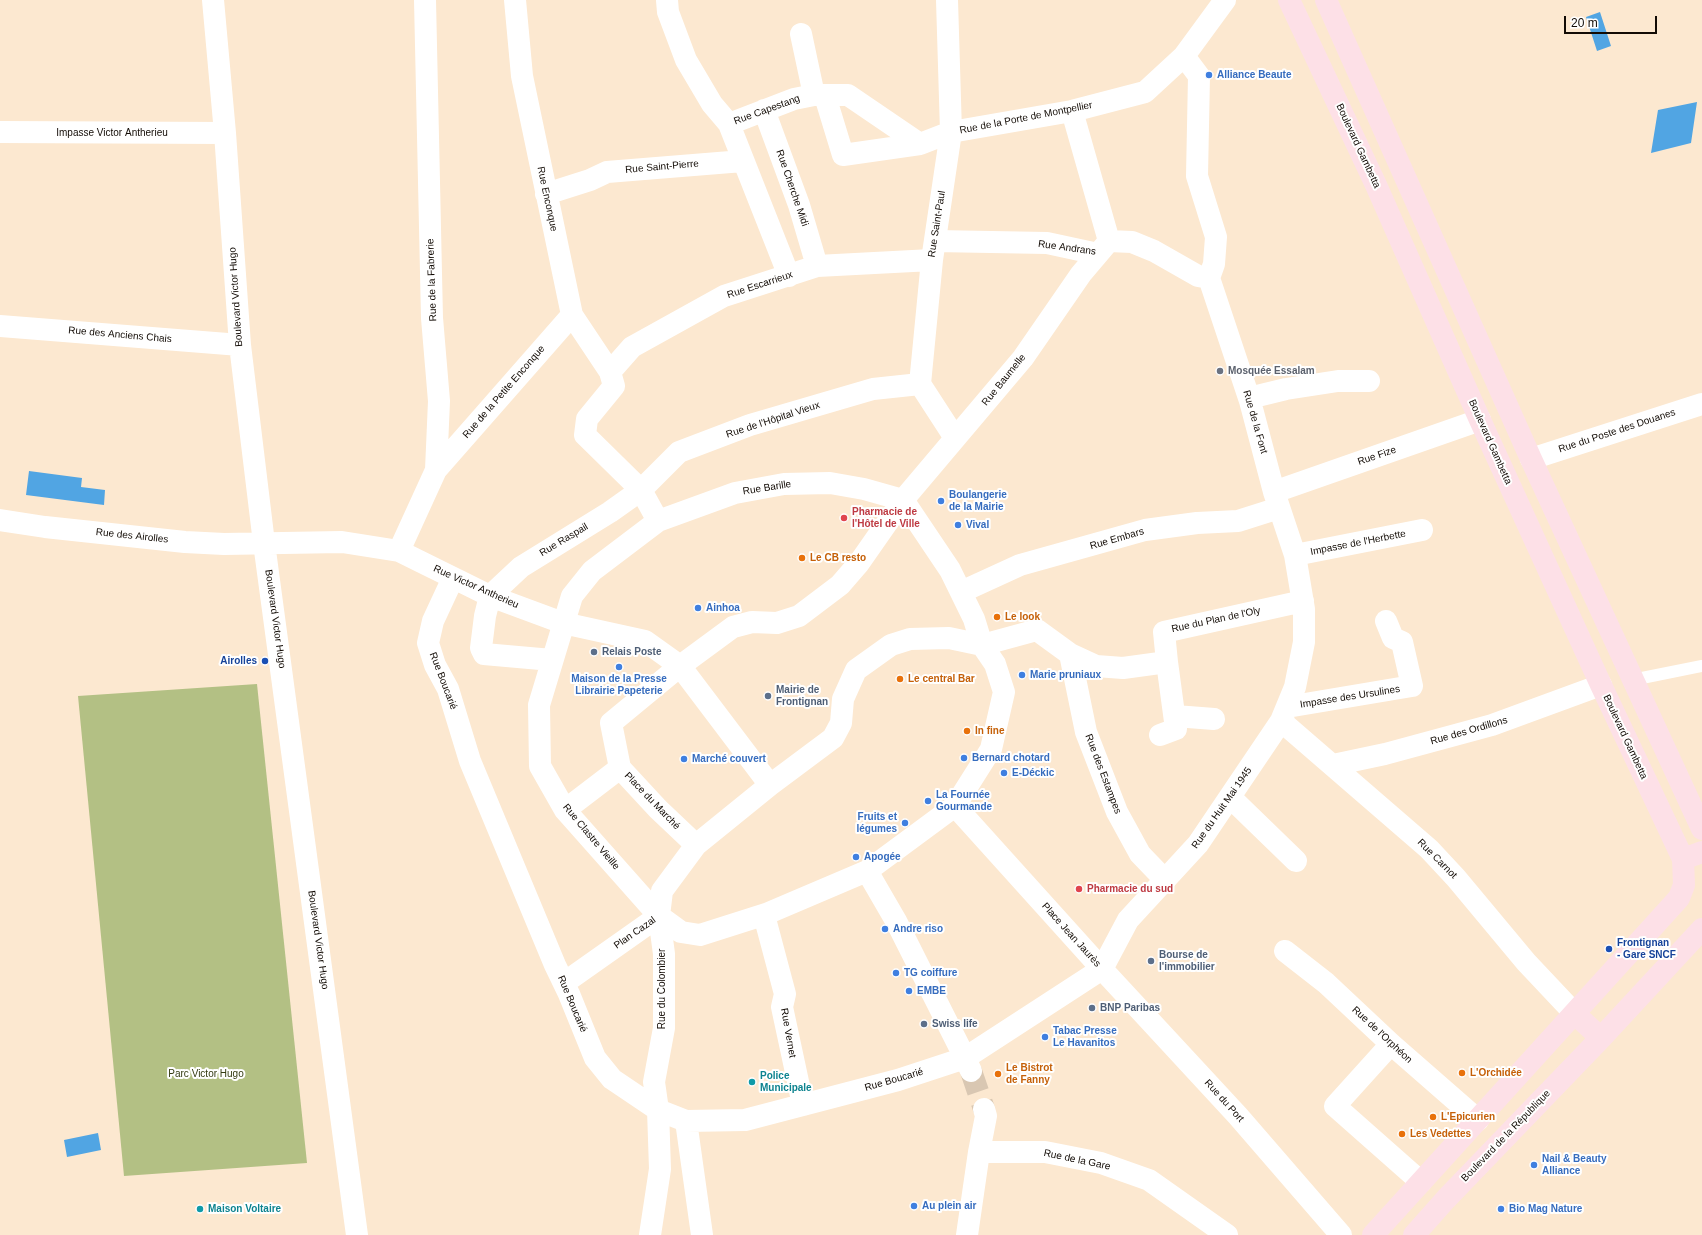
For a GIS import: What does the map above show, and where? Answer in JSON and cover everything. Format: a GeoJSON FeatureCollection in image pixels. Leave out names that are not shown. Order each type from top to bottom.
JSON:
{"type":"FeatureCollection","features":[{"type":"Feature","properties":{"kind":"main road","name":"Boulevard Gambetta"},"geometry":{"type":"LineString","coordinates":[[1289,0],[1376,185],[1480,420],[1601,685],[1692,856],[1679,898],[1575,1014]]}},
{"type":"Feature","properties":{"kind":"main road"},"geometry":{"type":"LineString","coordinates":[[1326,0],[1531,459],[1632,680],[1702,828]]}},
{"type":"Feature","properties":{"kind":"main road","name":"Boulevard de la République"},"geometry":{"type":"LineString","coordinates":[[1414,1235],[1446,1198],[1601,1038],[1702,929]]}},
{"type":"Feature","properties":{"kind":"main road"},"geometry":{"type":"LineString","coordinates":[[1373,1235],[1575,1014],[1601,1038]]}},
{"type":"Feature","properties":{"kind":"street","name":"Boulevard Victor Hugo"},"geometry":{"type":"LineString","coordinates":[[213,0],[225,133],[240,345],[264,543],[357,1235]]}},
{"type":"Feature","properties":{"kind":"street","name":"Rue de la Fabrerie"},"geometry":{"type":"LineString","coordinates":[[399,551],[436,470],[439,401],[432,318],[425,0]]}},
{"type":"Feature","properties":{"kind":"street","name":"Rue Enconque"},"geometry":{"type":"LineString","coordinates":[[515,0],[522,76],[572,315],[612,379]]}},
{"type":"Feature","properties":{"kind":"street","name":"Rue Capestang"},"geometry":{"type":"LineString","coordinates":[[667,0],[668,12],[686,60],[712,104],[729,124],[794,99],[819,95],[848,95],[920,144]]}},
{"type":"Feature","properties":{"kind":"street","name":"Rue Saint-Paul"},"geometry":{"type":"LineString","coordinates":[[920,384],[933,251],[952,132],[947,0]]}},
{"type":"Feature","properties":{"kind":"street","name":"Rue de la Porte de Montpellier"},"geometry":{"type":"LineString","coordinates":[[952,132],[1072,111],[1145,92],[1184,56],[1225,0]]}},
{"type":"Feature","properties":{"kind":"street"},"geometry":{"type":"LineString","coordinates":[[802,34],[819,95],[843,155],[920,144],[952,132]]}},
{"type":"Feature","properties":{"kind":"street"},"geometry":{"type":"LineString","coordinates":[[1184,56],[1199,76],[1197,176],[1216,237],[1214,264],[1209,278]]}},
{"type":"Feature","properties":{"kind":"street","name":"Rue Cherche Midi"},"geometry":{"type":"LineString","coordinates":[[764,110],[799,206],[817,266]]}},
{"type":"Feature","properties":{"kind":"street"},"geometry":{"type":"LineString","coordinates":[[1072,111],[1104,248]]}},
{"type":"Feature","properties":{"kind":"street"},"geometry":{"type":"LineString","coordinates":[[729,124],[789,276]]}},
{"type":"Feature","properties":{"kind":"street","name":"Impasse Victor Antherieu"},"geometry":{"type":"LineString","coordinates":[[0,132],[225,133]]}},
{"type":"Feature","properties":{"kind":"street","name":"Rue Saint-Pierre"},"geometry":{"type":"LineString","coordinates":[[546,194],[590,180],[606,172],[743,161]]}},
{"type":"Feature","properties":{"kind":"street","name":"Rue Andrans"},"geometry":{"type":"LineString","coordinates":[[933,251],[1047,243],[1104,248],[1132,242],[1154,251],[1198,276],[1209,278]]}},
{"type":"Feature","properties":{"kind":"street","name":"Rue Baumelle"},"geometry":{"type":"LineString","coordinates":[[680,666],[733,627],[752,622],[777,623],[799,616],[834,590],[859,563],[902,500],[1023,358],[1081,274],[1104,248]]}},
{"type":"Feature","properties":{"kind":"street","name":"Rue Escarrieux"},"geometry":{"type":"LineString","coordinates":[[641,490],[585,435],[587,419],[632,347],[724,296],[817,266],[933,251]]}},
{"type":"Feature","properties":{"kind":"street","name":"Rue de la Font"},"geometry":{"type":"LineString","coordinates":[[1209,278],[1249,398],[1277,500],[1295,555],[1303,601],[1304,642],[1295,687],[1284,714]]}},
{"type":"Feature","properties":{"kind":"street","name":"Rue de la Petite Enconque"},"geometry":{"type":"LineString","coordinates":[[436,470],[572,315]]}},
{"type":"Feature","properties":{"kind":"street","name":"Rue des Anciens Chais"},"geometry":{"type":"LineString","coordinates":[[0,326],[240,345]]}},
{"type":"Feature","properties":{"kind":"street"},"geometry":{"type":"LineString","coordinates":[[1249,398],[1292,388],[1338,380],[1369,382]]}},
{"type":"Feature","properties":{"kind":"street"},"geometry":{"type":"LineString","coordinates":[[920,384],[955,438]]}},
{"type":"Feature","properties":{"kind":"street","name":"Rue de l'Hôpital Vieux"},"geometry":{"type":"LineString","coordinates":[[641,490],[679,452],[750,425],[873,389],[920,384]]}},
{"type":"Feature","properties":{"kind":"street","name":"Rue du Poste des Douanes"},"geometry":{"type":"LineString","coordinates":[[1531,459],[1702,404]]}},
{"type":"Feature","properties":{"kind":"street","name":"Rue Fize"},"geometry":{"type":"LineString","coordinates":[[1277,500],[1480,420]]}},
{"type":"Feature","properties":{"kind":"street","name":"Rue Barille"},"geometry":{"type":"LineString","coordinates":[[658,521],[735,493],[784,484],[830,483],[864,489],[902,500]]}},
{"type":"Feature","properties":{"kind":"street"},"geometry":{"type":"LineString","coordinates":[[641,490],[658,521]]}},
{"type":"Feature","properties":{"kind":"street","name":"Rue Raspail"},"geometry":{"type":"LineString","coordinates":[[490,596],[521,567],[610,512],[641,490]]}},
{"type":"Feature","properties":{"kind":"street"},"geometry":{"type":"LineString","coordinates":[[902,500],[950,570],[974,619],[982,645],[995,664],[1004,692],[991,749],[955,806],[867,871],[896,921],[968,1065]]}},
{"type":"Feature","properties":{"kind":"street","name":"Rue Embars"},"geometry":{"type":"LineString","coordinates":[[961,592],[1020,565],[1145,530],[1197,523],[1238,521],[1277,500]]}},
{"type":"Feature","properties":{"kind":"street","name":"Rue des Airolles"},"geometry":{"type":"LineString","coordinates":[[0,520],[45,527],[185,542],[264,543]]}},
{"type":"Feature","properties":{"kind":"street","name":"Rue Clastre Vieille"},"geometry":{"type":"LineString","coordinates":[[658,521],[592,571],[572,596],[563,623],[539,704],[540,766],[565,810],[659,916],[681,932],[700,935],[764,915],[867,871]]}},
{"type":"Feature","properties":{"kind":"street","name":"Impasse de l'Herbette"},"geometry":{"type":"LineString","coordinates":[[1295,555],[1422,530]]}},
{"type":"Feature","properties":{"kind":"street","name":"Rue Victor Antherieu"},"geometry":{"type":"LineString","coordinates":[[264,543],[342,542],[399,551],[490,596],[563,623],[645,640],[680,666],[770,785]]}},
{"type":"Feature","properties":{"kind":"street","name":"Rue Boucarié"},"geometry":{"type":"LineString","coordinates":[[453,578],[434,621],[428,642],[436,665],[448,689],[470,761],[595,1058],[612,1078],[658,1110],[686,1121],[745,1120],[898,1080],[968,1065]]}},
{"type":"Feature","properties":{"kind":"street"},"geometry":{"type":"LineString","coordinates":[[490,596],[485,616],[481,648],[484,654],[552,660]]}},
{"type":"Feature","properties":{"kind":"street","name":"Rue du Plan de l'Oly"},"geometry":{"type":"LineString","coordinates":[[1167,662],[1164,632],[1303,601]]}},
{"type":"Feature","properties":{"kind":"street","name":"Impasse des Ursulines"},"geometry":{"type":"LineString","coordinates":[[1284,714],[1412,686],[1402,642],[1393,638],[1386,621]]}},
{"type":"Feature","properties":{"kind":"street"},"geometry":{"type":"LineString","coordinates":[[696,845],[770,785],[832,738],[841,723],[843,699],[856,670],[891,645],[910,639],[949,638],[982,645],[1037,630],[1070,654],[1096,666],[1123,668],[1167,662],[1176,729],[1160,735]]}},
{"type":"Feature","properties":{"kind":"street","name":"Rue des Estampes"},"geometry":{"type":"LineString","coordinates":[[1070,654],[1086,732],[1116,812],[1140,854],[1165,880]]}},
{"type":"Feature","properties":{"kind":"street","name":"Place du Marché"},"geometry":{"type":"LineString","coordinates":[[680,666],[611,723],[620,768],[658,809],[696,845]]}},
{"type":"Feature","properties":{"kind":"street","name":"Rue des Ordillons"},"geometry":{"type":"LineString","coordinates":[[1333,765],[1385,754],[1492,725],[1601,685]]}},
{"type":"Feature","properties":{"kind":"street","name":"Rue Carnot"},"geometry":{"type":"LineString","coordinates":[[1284,714],[1333,765],[1429,849],[1456,878],[1526,962],[1575,1014]]}},
{"type":"Feature","properties":{"kind":"street","name":"Rue du Huit Mai 1945"},"geometry":{"type":"LineString","coordinates":[[1102,969],[1128,920],[1198,844],[1284,714]]}},
{"type":"Feature","properties":{"kind":"street"},"geometry":{"type":"LineString","coordinates":[[1175,716],[1214,719]]}},
{"type":"Feature","properties":{"kind":"street"},"geometry":{"type":"LineString","coordinates":[[565,810],[620,768]]}},
{"type":"Feature","properties":{"kind":"street"},"geometry":{"type":"LineString","coordinates":[[1230,797],[1296,861]]}},
{"type":"Feature","properties":{"kind":"street","name":"Place Jean Jaurès"},"geometry":{"type":"LineString","coordinates":[[955,806],[1102,969],[968,1065]]}},
{"type":"Feature","properties":{"kind":"street","name":"Plan Cazal"},"geometry":{"type":"LineString","coordinates":[[564,983],[659,916],[662,891],[696,845]]}},
{"type":"Feature","properties":{"kind":"street","name":"Rue Vernet"},"geometry":{"type":"LineString","coordinates":[[764,915],[785,994],[782,1007],[803,1105]]}},
{"type":"Feature","properties":{"kind":"street","name":"Rue du Colombier"},"geometry":{"type":"LineString","coordinates":[[650,1235],[660,1169],[658,1110],[654,1082],[664,1028],[664,954],[659,916]]}},
{"type":"Feature","properties":{"kind":"street","name":"Rue de l'Orphéon"},"geometry":{"type":"LineString","coordinates":[[1285,951],[1326,983],[1391,1044],[1478,1120]]}},
{"type":"Feature","properties":{"kind":"street","name":"Rue du Port"},"geometry":{"type":"LineString","coordinates":[[1102,969],[1238,1116],[1341,1235]]}},
{"type":"Feature","properties":{"kind":"street"},"geometry":{"type":"LineString","coordinates":[[1391,1044],[1335,1106],[1421,1182]]}},
{"type":"Feature","properties":{"kind":"street"},"geometry":{"type":"LineString","coordinates":[[967,1235],[979,1152],[986,1116],[984,1109]]}},
{"type":"Feature","properties":{"kind":"street"},"geometry":{"type":"LineString","coordinates":[[686,1121],[702,1235]]}},
{"type":"Feature","properties":{"kind":"street","name":"Rue de la Gare"},"geometry":{"type":"LineString","coordinates":[[979,1152],[1045,1152],[1101,1163],[1149,1180],[1227,1235]]}},
{"type":"Feature","properties":{"kind":"lane"},"geometry":{"type":"LineString","coordinates":[[1632,680],[1702,666]]}},
{"type":"Feature","properties":{"kind":"green space","name":"Parc Victor Hugo"},"geometry":{"type":"Polygon","coordinates":[[[257,684],[307,1163],[124,1176],[78,696],[257,684]]]}},
{"type":"Feature","properties":{"kind":"water"},"geometry":{"type":"Polygon","coordinates":[[[1600,12],[1611,46],[1597,51],[1586,17],[1600,12]]]}},
{"type":"Feature","properties":{"kind":"water"},"geometry":{"type":"Polygon","coordinates":[[[1697,102],[1691,143],[1651,153],[1658,110],[1697,102]]]}},
{"type":"Feature","properties":{"kind":"water"},"geometry":{"type":"Polygon","coordinates":[[[29,471],[82,478],[81,487],[105,490],[104,505],[26,495],[29,471]]]}},
{"type":"Feature","properties":{"kind":"water"},"geometry":{"type":"Polygon","coordinates":[[[98,1133],[101,1150],[67,1157],[64,1140],[98,1133]]]}},
{"type":"Feature","properties":{"kind":"tunnel"},"geometry":{"type":"LineString","coordinates":[[971,1071],[984,1109]]}},
{"type":"Feature","properties":{"kind":"place","name":"Alliance Beaute"},"geometry":{"type":"Point","coordinates":[1209,75]}},
{"type":"Feature","properties":{"kind":"place","name":"Mosquée Essalam"},"geometry":{"type":"Point","coordinates":[1220,371]}},
{"type":"Feature","properties":{"kind":"place","name":"Boulangerie de la Mairie"},"geometry":{"type":"Point","coordinates":[941,501]}},
{"type":"Feature","properties":{"kind":"place","name":"Pharmacie de l'Hôtel de Ville"},"geometry":{"type":"Point","coordinates":[844,518]}},
{"type":"Feature","properties":{"kind":"place","name":"Vival"},"geometry":{"type":"Point","coordinates":[958,525]}},
{"type":"Feature","properties":{"kind":"place","name":"Le CB resto"},"geometry":{"type":"Point","coordinates":[802,558]}},
{"type":"Feature","properties":{"kind":"place","name":"Ainhoa"},"geometry":{"type":"Point","coordinates":[698,608]}},
{"type":"Feature","properties":{"kind":"place","name":"Le look"},"geometry":{"type":"Point","coordinates":[997,617]}},
{"type":"Feature","properties":{"kind":"place","name":"Relais Poste"},"geometry":{"type":"Point","coordinates":[594,652]}},
{"type":"Feature","properties":{"kind":"place","name":"Airolles"},"geometry":{"type":"Point","coordinates":[265,661]}},
{"type":"Feature","properties":{"kind":"place","name":"Maison de la Presse Librairie Papeterie"},"geometry":{"type":"Point","coordinates":[619,667]}},
{"type":"Feature","properties":{"kind":"place","name":"Marie pruniaux"},"geometry":{"type":"Point","coordinates":[1022,675]}},
{"type":"Feature","properties":{"kind":"place","name":"Le central Bar"},"geometry":{"type":"Point","coordinates":[900,679]}},
{"type":"Feature","properties":{"kind":"place","name":"Mairie de Frontignan"},"geometry":{"type":"Point","coordinates":[768,696]}},
{"type":"Feature","properties":{"kind":"place","name":"In fine"},"geometry":{"type":"Point","coordinates":[967,731]}},
{"type":"Feature","properties":{"kind":"place","name":"Bernard chotard"},"geometry":{"type":"Point","coordinates":[964,758]}},
{"type":"Feature","properties":{"kind":"place","name":"Marché couvert"},"geometry":{"type":"Point","coordinates":[684,759]}},
{"type":"Feature","properties":{"kind":"place","name":"E-Déckic"},"geometry":{"type":"Point","coordinates":[1004,773]}},
{"type":"Feature","properties":{"kind":"place","name":"La Fournée Gourmande"},"geometry":{"type":"Point","coordinates":[928,801]}},
{"type":"Feature","properties":{"kind":"place","name":"Fruits et légumes"},"geometry":{"type":"Point","coordinates":[905,823]}},
{"type":"Feature","properties":{"kind":"place","name":"Apogée"},"geometry":{"type":"Point","coordinates":[856,857]}},
{"type":"Feature","properties":{"kind":"place","name":"Pharmacie du sud"},"geometry":{"type":"Point","coordinates":[1079,889]}},
{"type":"Feature","properties":{"kind":"place","name":"Andre riso"},"geometry":{"type":"Point","coordinates":[885,929]}},
{"type":"Feature","properties":{"kind":"place","name":"Frontignan - Gare SNCF"},"geometry":{"type":"Point","coordinates":[1609,949]}},
{"type":"Feature","properties":{"kind":"place","name":"Bourse de l'immobilier"},"geometry":{"type":"Point","coordinates":[1151,961]}},
{"type":"Feature","properties":{"kind":"place","name":"TG coiffure"},"geometry":{"type":"Point","coordinates":[896,973]}},
{"type":"Feature","properties":{"kind":"place","name":"EMBE"},"geometry":{"type":"Point","coordinates":[909,991]}},
{"type":"Feature","properties":{"kind":"place","name":"BNP Paribas"},"geometry":{"type":"Point","coordinates":[1092,1008]}},
{"type":"Feature","properties":{"kind":"place","name":"Swiss life"},"geometry":{"type":"Point","coordinates":[924,1024]}},
{"type":"Feature","properties":{"kind":"place","name":"Tabac Presse Le Havanitos"},"geometry":{"type":"Point","coordinates":[1045,1037]}},
{"type":"Feature","properties":{"kind":"place","name":"L'Orchidée"},"geometry":{"type":"Point","coordinates":[1462,1073]}},
{"type":"Feature","properties":{"kind":"place","name":"Le Bistrot de Fanny"},"geometry":{"type":"Point","coordinates":[998,1074]}},
{"type":"Feature","properties":{"kind":"place","name":"Police Municipale"},"geometry":{"type":"Point","coordinates":[752,1082]}},
{"type":"Feature","properties":{"kind":"place","name":"L'Epicurien"},"geometry":{"type":"Point","coordinates":[1433,1117]}},
{"type":"Feature","properties":{"kind":"place","name":"Les Vedettes"},"geometry":{"type":"Point","coordinates":[1402,1134]}},
{"type":"Feature","properties":{"kind":"place","name":"Nail & Beauty Alliance"},"geometry":{"type":"Point","coordinates":[1534,1165]}},
{"type":"Feature","properties":{"kind":"place","name":"Au plein air"},"geometry":{"type":"Point","coordinates":[914,1206]}},
{"type":"Feature","properties":{"kind":"place","name":"Maison Voltaire"},"geometry":{"type":"Point","coordinates":[200,1209]}},
{"type":"Feature","properties":{"kind":"place","name":"Bio Mag Nature"},"geometry":{"type":"Point","coordinates":[1501,1209]}}]}
